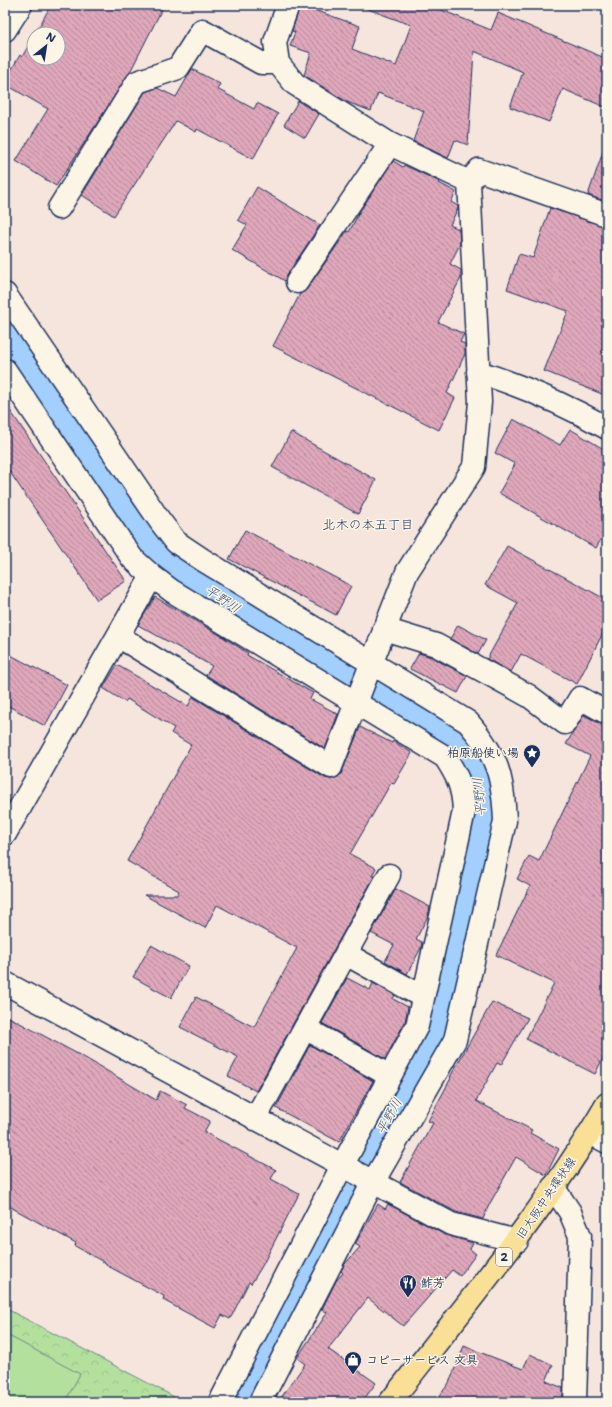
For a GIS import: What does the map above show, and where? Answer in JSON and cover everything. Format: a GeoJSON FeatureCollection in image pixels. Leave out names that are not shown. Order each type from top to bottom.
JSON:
{"type":"FeatureCollection","features":[{"type":"Feature","properties":{"kind":"main road","name":"旧大阪中央環状線"},"geometry":{"type":"LineString","coordinates":[[390,1402],[517,1241],[553,1187],[599,1137],[607,1104]]}},
{"type":"Feature","properties":{"kind":"street"},"geometry":{"type":"LineString","coordinates":[[5,30],[21,5]]}},
{"type":"Feature","properties":{"kind":"street"},"geometry":{"type":"LineString","coordinates":[[288,5],[275,42],[278,63],[295,84],[390,144],[469,182]]}},
{"type":"Feature","properties":{"kind":"street"},"geometry":{"type":"LineString","coordinates":[[59,208],[137,82],[178,68],[202,30],[260,63],[278,63]]}},
{"type":"Feature","properties":{"kind":"street"},"geometry":{"type":"LineString","coordinates":[[297,282],[390,144]]}},
{"type":"Feature","properties":{"kind":"street"},"geometry":{"type":"LineString","coordinates":[[118,636],[331,767],[407,572],[474,467],[480,402],[469,182],[478,170],[607,215]]}},
{"type":"Feature","properties":{"kind":"street"},"geometry":{"type":"LineString","coordinates":[[5,294],[160,521],[176,542],[468,722],[484,741],[499,771],[504,791],[505,821],[455,1040],[372,1182],[260,1402]]}},
{"type":"Feature","properties":{"kind":"street"},"geometry":{"type":"LineString","coordinates":[[5,370],[132,558],[172,591],[445,757],[454,771],[463,791],[464,811],[417,1026],[220,1402]]}},
{"type":"Feature","properties":{"kind":"street"},"geometry":{"type":"LineString","coordinates":[[478,372],[510,382],[606,426]]}},
{"type":"Feature","properties":{"kind":"street"},"geometry":{"type":"LineString","coordinates":[[5,834],[152,576]]}},
{"type":"Feature","properties":{"kind":"street"},"geometry":{"type":"LineString","coordinates":[[384,629],[436,645],[530,696],[565,723],[580,698],[607,713]]}},
{"type":"Feature","properties":{"kind":"street"},"geometry":{"type":"LineString","coordinates":[[255,1120],[389,875]]}},
{"type":"Feature","properties":{"kind":"street"},"geometry":{"type":"LineString","coordinates":[[346,954],[423,996]]}},
{"type":"Feature","properties":{"kind":"street"},"geometry":{"type":"LineString","coordinates":[[5,983],[255,1120],[451,1224],[517,1241]]}},
{"type":"Feature","properties":{"kind":"street"},"geometry":{"type":"LineString","coordinates":[[305,1028],[390,1076]]}},
{"type":"Feature","properties":{"kind":"street"},"geometry":{"type":"LineString","coordinates":[[553,1187],[570,1212],[580,1236],[575,1402]]}},
{"type":"Feature","properties":{"kind":"green space"},"geometry":{"type":"Polygon","coordinates":[[[5,1308],[184,1402],[5,1402],[5,1308]]]}},
{"type":"Feature","properties":{"kind":"green space"},"geometry":{"type":"Polygon","coordinates":[[[5,1334],[80,1374],[65,1402],[5,1402],[5,1334]]]}},
{"type":"Feature","properties":{"kind":"building"},"geometry":{"type":"Polygon","coordinates":[[[51,5],[164,5],[129,74],[56,186],[16,161],[48,109],[5,84],[5,81],[20,55],[22,57],[26,50],[26,66],[66,66],[66,26],[39,26],[51,5]]]}},
{"type":"Feature","properties":{"kind":"building"},"geometry":{"type":"Polygon","coordinates":[[[300,5],[360,26],[352,49],[396,66],[411,25],[365,8],[366,5],[429,5],[491,30],[498,13],[607,59],[607,108],[563,89],[549,122],[510,107],[523,72],[474,51],[468,145],[455,140],[448,158],[413,141],[424,111],[378,93],[371,111],[347,102],[304,75],[311,53],[290,46],[295,32],[292,31],[300,5]]]}},
{"type":"Feature","properties":{"kind":"building"},"geometry":{"type":"Polygon","coordinates":[[[192,69],[220,84],[217,89],[254,109],[257,103],[278,114],[253,159],[197,129],[196,132],[176,121],[114,216],[82,195],[145,92],[157,88],[176,97],[192,69]]]}},
{"type":"Feature","properties":{"kind":"building"},"geometry":{"type":"Polygon","coordinates":[[[298,101],[319,114],[305,138],[284,125],[298,101]]]}},
{"type":"Feature","properties":{"kind":"building"},"geometry":{"type":"Polygon","coordinates":[[[604,149],[607,150],[607,202],[588,195],[604,149]]]}},
{"type":"Feature","properties":{"kind":"building"},"geometry":{"type":"Polygon","coordinates":[[[393,161],[403,167],[404,165],[440,182],[439,183],[456,192],[451,202],[458,206],[458,208],[450,225],[459,229],[460,244],[450,264],[461,270],[461,278],[438,322],[464,334],[460,342],[465,344],[465,354],[447,393],[455,398],[439,430],[273,346],[300,294],[307,289],[347,231],[349,232],[360,211],[393,161]]]}},
{"type":"Feature","properties":{"kind":"building"},"geometry":{"type":"Polygon","coordinates":[[[257,187],[320,225],[287,275],[285,281],[232,250],[247,225],[238,220],[257,187]]]}},
{"type":"Feature","properties":{"kind":"building"},"geometry":{"type":"Polygon","coordinates":[[[550,208],[607,227],[607,396],[544,371],[568,311],[507,289],[519,254],[533,258],[550,208]]]}},
{"type":"Feature","properties":{"kind":"building"},"geometry":{"type":"Polygon","coordinates":[[[5,403],[126,581],[97,600],[5,465],[5,403]]]}},
{"type":"Feature","properties":{"kind":"building"},"geometry":{"type":"Polygon","coordinates":[[[513,419],[560,445],[570,429],[607,451],[607,529],[596,548],[499,493],[515,464],[495,453],[513,419]]]}},
{"type":"Feature","properties":{"kind":"building"},"geometry":{"type":"Polygon","coordinates":[[[291,432],[376,480],[358,514],[272,467],[291,432]]]}},
{"type":"Feature","properties":{"kind":"building"},"geometry":{"type":"Polygon","coordinates":[[[245,530],[351,586],[336,615],[229,559],[245,530]]]}},
{"type":"Feature","properties":{"kind":"building"},"geometry":{"type":"Polygon","coordinates":[[[507,546],[607,600],[607,625],[577,684],[521,654],[511,672],[487,659],[518,603],[485,585],[507,546]]]}},
{"type":"Feature","properties":{"kind":"building"},"geometry":{"type":"Polygon","coordinates":[[[155,597],[223,637],[248,653],[247,655],[313,693],[310,699],[338,714],[325,749],[206,675],[212,666],[138,625],[155,597]]]}},
{"type":"Feature","properties":{"kind":"building"},"geometry":{"type":"Polygon","coordinates":[[[458,625],[486,640],[478,654],[450,639],[458,625]]]}},
{"type":"Feature","properties":{"kind":"building"},"geometry":{"type":"Polygon","coordinates":[[[5,652],[67,685],[45,726],[5,704],[5,652]]]}},
{"type":"Feature","properties":{"kind":"building"},"geometry":{"type":"Polygon","coordinates":[[[419,653],[431,657],[467,676],[458,693],[410,669],[419,653]]]}},
{"type":"Feature","properties":{"kind":"building"},"geometry":{"type":"Polygon","coordinates":[[[117,665],[188,706],[193,697],[325,778],[332,779],[338,777],[342,772],[360,727],[392,743],[393,741],[412,753],[394,784],[391,783],[350,854],[376,868],[372,876],[374,877],[256,1091],[228,1076],[238,1057],[180,1027],[196,997],[254,1027],[297,948],[217,905],[205,928],[144,895],[177,895],[179,891],[127,861],[191,745],[171,733],[174,728],[127,699],[125,702],[103,688],[117,665]]]}},
{"type":"Feature","properties":{"kind":"building"},"geometry":{"type":"Polygon","coordinates":[[[584,715],[604,726],[607,725],[607,1050],[595,1074],[526,1039],[554,983],[496,955],[530,886],[517,879],[529,856],[539,861],[590,756],[566,744],[584,715]]]}},
{"type":"Feature","properties":{"kind":"building"},"geometry":{"type":"Polygon","coordinates":[[[396,889],[430,907],[428,916],[416,939],[422,942],[421,948],[407,974],[385,961],[394,945],[371,933],[396,889]]]}},
{"type":"Feature","properties":{"kind":"building"},"geometry":{"type":"Polygon","coordinates":[[[151,945],[189,966],[171,998],[133,977],[151,945]]]}},
{"type":"Feature","properties":{"kind":"building"},"geometry":{"type":"Polygon","coordinates":[[[347,978],[370,990],[373,983],[395,995],[393,999],[408,1007],[405,1022],[385,1059],[322,1023],[347,978]]]}},
{"type":"Feature","properties":{"kind":"building"},"geometry":{"type":"Polygon","coordinates":[[[492,1002],[528,1018],[501,1065],[497,1063],[476,1101],[532,1130],[530,1133],[559,1149],[546,1175],[516,1157],[489,1205],[483,1219],[456,1212],[400,1182],[433,1123],[428,1121],[451,1078],[450,1077],[492,1002]]]}},
{"type":"Feature","properties":{"kind":"building"},"geometry":{"type":"Polygon","coordinates":[[[5,1015],[87,1059],[156,1100],[160,1091],[187,1105],[185,1108],[210,1121],[204,1132],[276,1170],[271,1179],[299,1194],[262,1266],[251,1284],[249,1282],[230,1319],[222,1315],[215,1328],[163,1300],[164,1296],[106,1265],[107,1264],[75,1246],[76,1243],[5,1204],[5,1015]]]}},
{"type":"Feature","properties":{"kind":"building"},"geometry":{"type":"Polygon","coordinates":[[[310,1045],[373,1081],[339,1142],[276,1108],[310,1045]]]}},
{"type":"Feature","properties":{"kind":"building"},"geometry":{"type":"Polygon","coordinates":[[[378,1204],[385,1209],[388,1204],[445,1235],[473,1243],[470,1249],[476,1254],[460,1276],[452,1270],[403,1326],[368,1298],[328,1349],[376,1383],[362,1402],[278,1402],[305,1364],[297,1358],[327,1313],[322,1309],[336,1281],[343,1273],[341,1271],[344,1265],[360,1247],[355,1244],[378,1204]]]}},
{"type":"Feature","properties":{"kind":"building"},"geometry":{"type":"Polygon","coordinates":[[[464,1346],[523,1369],[530,1354],[553,1365],[546,1381],[563,1388],[563,1402],[435,1402],[449,1383],[464,1346]]]}},
{"type":"Feature","properties":{"kind":"waterway","name":"平野川"},"geometry":{"type":"LineString","coordinates":[[5,335],[123,513],[163,558],[235,608],[460,744],[478,775],[483,815],[436,1033],[370,1150],[240,1402]]}},
{"type":"Feature","properties":{"kind":"place","name":"柏原船使い場"},"geometry":{"type":"Point","coordinates":[532,768]}},
{"type":"Feature","properties":{"kind":"place","name":"鮓芳"},"geometry":{"type":"Point","coordinates":[408,1298]}},
{"type":"Feature","properties":{"kind":"place","name":"コピーサービス 文具"},"geometry":{"type":"Point","coordinates":[353,1375]}},
{"type":"Feature","properties":{"kind":"district","name":"北木の本五丁目"},"geometry":{"type":"Point","coordinates":[368,524]}}]}
